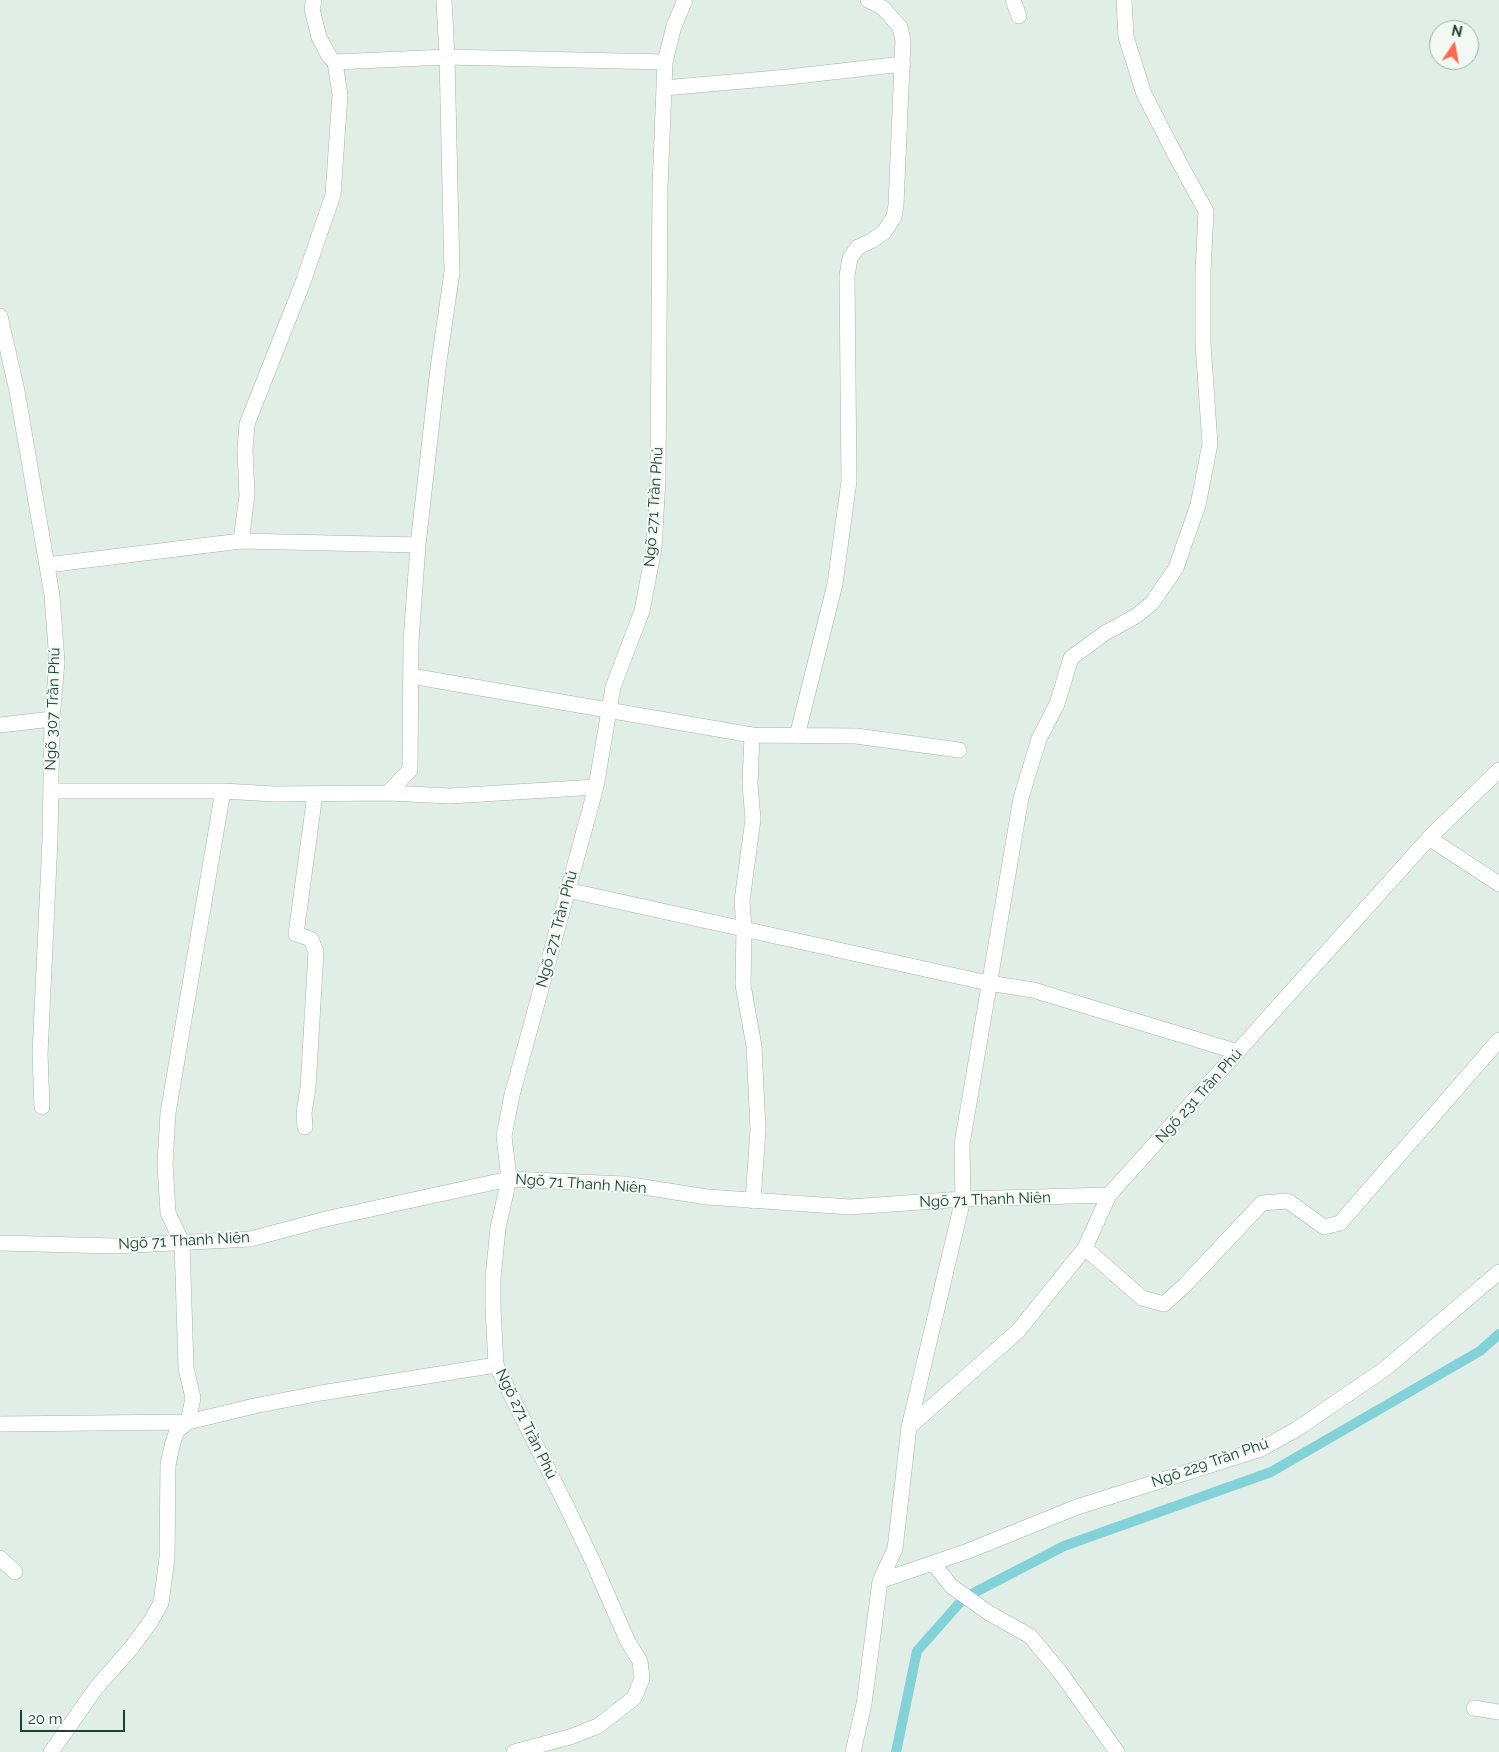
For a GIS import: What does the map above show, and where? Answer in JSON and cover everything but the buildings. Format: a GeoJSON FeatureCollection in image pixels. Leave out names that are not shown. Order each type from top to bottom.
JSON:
{"type":"FeatureCollection","features":[{"type":"Feature","properties":{"kind":"street"},"geometry":{"type":"LineString","coordinates":[[241,541],[247,495],[245,450],[247,424],[302,286],[333,195],[340,95],[335,62],[329,56],[319,37],[312,9],[314,0]]}},
{"type":"Feature","properties":{"kind":"street"},"geometry":{"type":"LineString","coordinates":[[388,793],[410,770],[411,641],[418,545],[438,368],[452,272],[444,0]]}},
{"type":"Feature","properties":{"kind":"street","name":"Ngõ 271 Trần Phú"},"geometry":{"type":"LineString","coordinates":[[514,1752],[570,1737],[598,1726],[634,1698],[642,1679],[640,1661],[628,1642],[573,1520],[496,1365],[493,1278],[498,1228],[509,1179],[504,1136],[512,1095],[596,787],[613,687],[642,611],[654,548],[658,478],[660,187],[665,62],[674,26],[685,0]]}},
{"type":"Feature","properties":{"kind":"street"},"geometry":{"type":"LineString","coordinates":[[797,736],[835,584],[849,481],[847,276],[850,258],[858,247],[884,232],[894,217],[896,205],[903,41],[900,27],[884,8],[868,0]]}},
{"type":"Feature","properties":{"kind":"street"},"geometry":{"type":"LineString","coordinates":[[1012,0],[1019,16]]}},
{"type":"Feature","properties":{"kind":"street"},"geometry":{"type":"LineString","coordinates":[[853,1752],[864,1704],[880,1581],[896,1549],[909,1427],[963,1199],[962,1144],[988,983],[1022,798],[1039,739],[1057,704],[1072,658],[1105,633],[1136,616],[1152,603],[1176,568],[1198,505],[1210,444],[1203,344],[1203,272],[1206,211],[1178,162],[1144,94],[1126,37],[1124,0]]}},
{"type":"Feature","properties":{"kind":"street"},"geometry":{"type":"LineString","coordinates":[[335,62],[447,57],[665,62]]}},
{"type":"Feature","properties":{"kind":"street"},"geometry":{"type":"LineString","coordinates":[[664,88],[903,64]]}},
{"type":"Feature","properties":{"kind":"street","name":"Ngõ 307 Trần Phú"},"geometry":{"type":"LineString","coordinates":[[0,316],[17,391],[52,595],[57,662],[52,719],[50,850],[40,1054],[42,1107]]}},
{"type":"Feature","properties":{"kind":"street"},"geometry":{"type":"LineString","coordinates":[[47,565],[241,541],[418,545]]}},
{"type":"Feature","properties":{"kind":"street"},"geometry":{"type":"LineString","coordinates":[[411,676],[752,735],[856,736],[959,750]]}},
{"type":"Feature","properties":{"kind":"street"},"geometry":{"type":"LineString","coordinates":[[0,725],[52,719]]}},
{"type":"Feature","properties":{"kind":"street"},"geometry":{"type":"LineString","coordinates":[[752,735],[750,784],[753,819],[742,901],[744,928],[743,985],[754,1046],[758,1130],[753,1201]]}},
{"type":"Feature","properties":{"kind":"street","name":"Ngõ 231 Trần Phú"},"geometry":{"type":"LineString","coordinates":[[909,1427],[1018,1331],[1085,1248],[1109,1195],[1429,838],[1499,770]]}},
{"type":"Feature","properties":{"kind":"street"},"geometry":{"type":"LineString","coordinates":[[51,791],[223,790],[274,794],[388,793],[450,796],[596,787]]}},
{"type":"Feature","properties":{"kind":"street"},"geometry":{"type":"LineString","coordinates":[[51,1752],[96,1688],[151,1622],[161,1603],[168,1558],[168,1464],[177,1431],[188,1422],[193,1398],[186,1368],[182,1242],[168,1213],[165,1164],[168,1113],[223,790]]}},
{"type":"Feature","properties":{"kind":"street"},"geometry":{"type":"LineString","coordinates":[[306,1127],[304,1113],[308,1088],[316,952],[311,939],[296,934],[315,794]]}},
{"type":"Feature","properties":{"kind":"street"},"geometry":{"type":"LineString","coordinates":[[1429,838],[1499,884]]}},
{"type":"Feature","properties":{"kind":"street"},"geometry":{"type":"LineString","coordinates":[[567,890],[988,983],[1033,990],[1238,1052]]}},
{"type":"Feature","properties":{"kind":"street"},"geometry":{"type":"LineString","coordinates":[[1085,1248],[1142,1298],[1164,1304],[1185,1285],[1262,1204],[1288,1201],[1324,1227],[1340,1223],[1499,1040]]}},
{"type":"Feature","properties":{"kind":"street","name":"Ngõ 71 Thanh Niên"},"geometry":{"type":"LineString","coordinates":[[0,1243],[114,1246],[250,1239],[330,1218],[509,1179],[624,1184],[707,1197],[850,1207],[963,1199],[1109,1195]]}},
{"type":"Feature","properties":{"kind":"street","name":"Ngõ 229 Trần Phú"},"geometry":{"type":"LineString","coordinates":[[880,1581],[968,1551],[1078,1507],[1261,1449],[1297,1429],[1386,1368],[1499,1272]]}},
{"type":"Feature","properties":{"kind":"street"},"geometry":{"type":"LineString","coordinates":[[0,1424],[188,1422],[254,1406],[321,1393],[496,1365]]}},
{"type":"Feature","properties":{"kind":"street"},"geometry":{"type":"LineString","coordinates":[[0,1558],[15,1572]]}},
{"type":"Feature","properties":{"kind":"street"},"geometry":{"type":"LineString","coordinates":[[933,1564],[951,1586],[989,1613],[1030,1636],[1060,1672],[1117,1752]]}},
{"type":"Feature","properties":{"kind":"street"},"geometry":{"type":"LineString","coordinates":[[1474,1708],[1499,1712]]}},
{"type":"Feature","properties":{"kind":"waterway"},"geometry":{"type":"LineString","coordinates":[[896,1752],[917,1651],[964,1598],[1064,1546],[1271,1472],[1480,1351],[1499,1334]]}}]}
